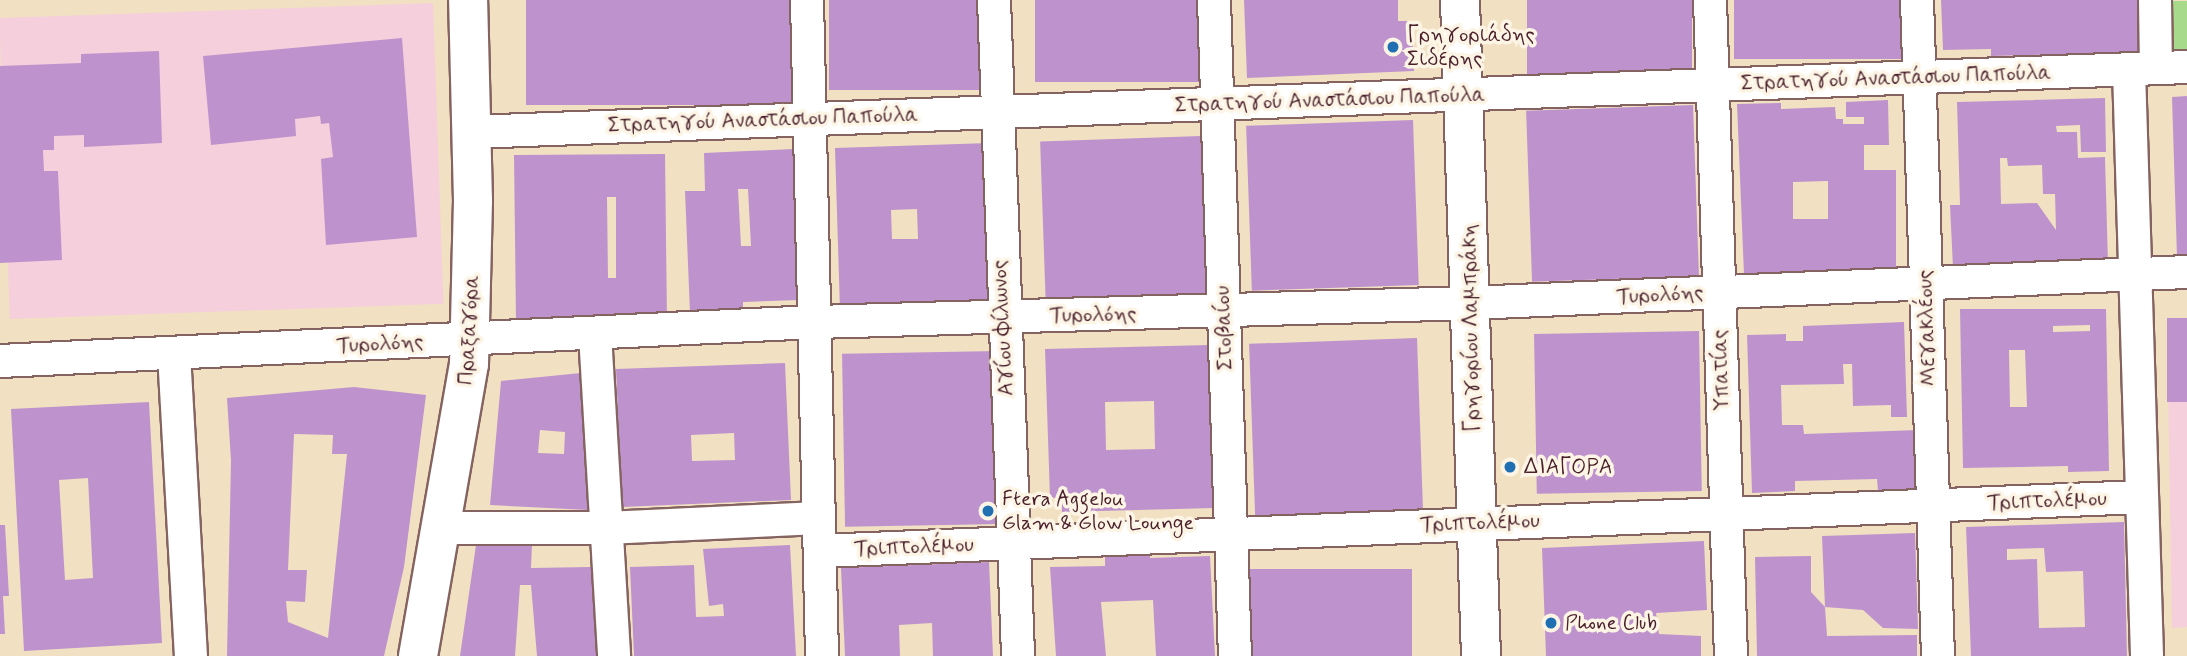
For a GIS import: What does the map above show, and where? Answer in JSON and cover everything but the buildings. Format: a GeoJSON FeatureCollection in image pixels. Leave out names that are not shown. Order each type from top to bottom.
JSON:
{"type":"FeatureCollection","features":[{"type":"Feature","properties":{"kind":"street","name":"Πραξαγόρα"},"geometry":{"type":"LineString","coordinates":[[418,656],[443,528],[470,340],[472,132],[468,0]]}},
{"type":"Feature","properties":{"kind":"street"},"geometry":{"type":"LineString","coordinates":[[807,0],[822,656]]}},
{"type":"Feature","properties":{"kind":"street","name":"Αγίου Φίλωνος"},"geometry":{"type":"LineString","coordinates":[[994,0],[1002,317],[1018,656]]}},
{"type":"Feature","properties":{"kind":"street","name":"Στοβαίου"},"geometry":{"type":"LineString","coordinates":[[1214,0],[1235,656]]}},
{"type":"Feature","properties":{"kind":"street","name":"Γρηγορίου Λαμπράκη"},"geometry":{"type":"LineString","coordinates":[[1460,0],[1481,656]]}},
{"type":"Feature","properties":{"kind":"street","name":"Υπατίας"},"geometry":{"type":"LineString","coordinates":[[1710,0],[1731,656]]}},
{"type":"Feature","properties":{"kind":"street","name":"Μεγακλέους"},"geometry":{"type":"LineString","coordinates":[[1917,0],[1938,656]]}},
{"type":"Feature","properties":{"kind":"street"},"geometry":{"type":"LineString","coordinates":[[2147,656],[2134,274],[2142,69],[2155,0]]}},
{"type":"Feature","properties":{"kind":"street","name":"Στρατηγού Αναστάσιου Παπούλα"},"geometry":{"type":"LineString","coordinates":[[472,132],[811,116],[1218,105],[1464,93],[2187,67]]}},
{"type":"Feature","properties":{"kind":"street","name":"Τυρολόης"},"geometry":{"type":"LineString","coordinates":[[0,361],[816,322],[1471,303],[2187,272]]}},
{"type":"Feature","properties":{"kind":"street"},"geometry":{"type":"LineString","coordinates":[[595,334],[614,656]]}},
{"type":"Feature","properties":{"kind":"street"},"geometry":{"type":"LineString","coordinates":[[174,353],[191,656]]}},
{"type":"Feature","properties":{"kind":"street","name":"Τριπτολέμου"},"geometry":{"type":"LineString","coordinates":[[820,551],[2141,497]]}},
{"type":"Feature","properties":{"kind":"street"},"geometry":{"type":"LineString","coordinates":[[443,528],[606,528],[819,518]]}},
{"type":"Feature","properties":{"kind":"shaded area"},"geometry":{"type":"Polygon","coordinates":[[[433,3],[444,304],[10,319],[0,18],[433,3]]]}},
{"type":"Feature","properties":{"kind":"shaded area"},"geometry":{"type":"Polygon","coordinates":[[[2187,318],[2187,627],[2172,628],[2167,319],[2187,318]]]}},
{"type":"Feature","properties":{"kind":"green space"},"geometry":{"type":"Polygon","coordinates":[[[2164,1],[2187,1],[2187,61],[2164,61],[2164,1]]]}},
{"type":"Feature","properties":{"kind":"place","name":"Γρηγοριάδης Σιδέρης"},"geometry":{"type":"Point","coordinates":[1393,47]}},
{"type":"Feature","properties":{"kind":"place","name":"ΔΙΑΓΟΡΑ"},"geometry":{"type":"Point","coordinates":[1510,467]}},
{"type":"Feature","properties":{"kind":"place","name":"Ftera Aggelou Glam & Glow Lounge"},"geometry":{"type":"Point","coordinates":[988,511]}},
{"type":"Feature","properties":{"kind":"place","name":"Phone Club"},"geometry":{"type":"Point","coordinates":[1551,623]}}]}
